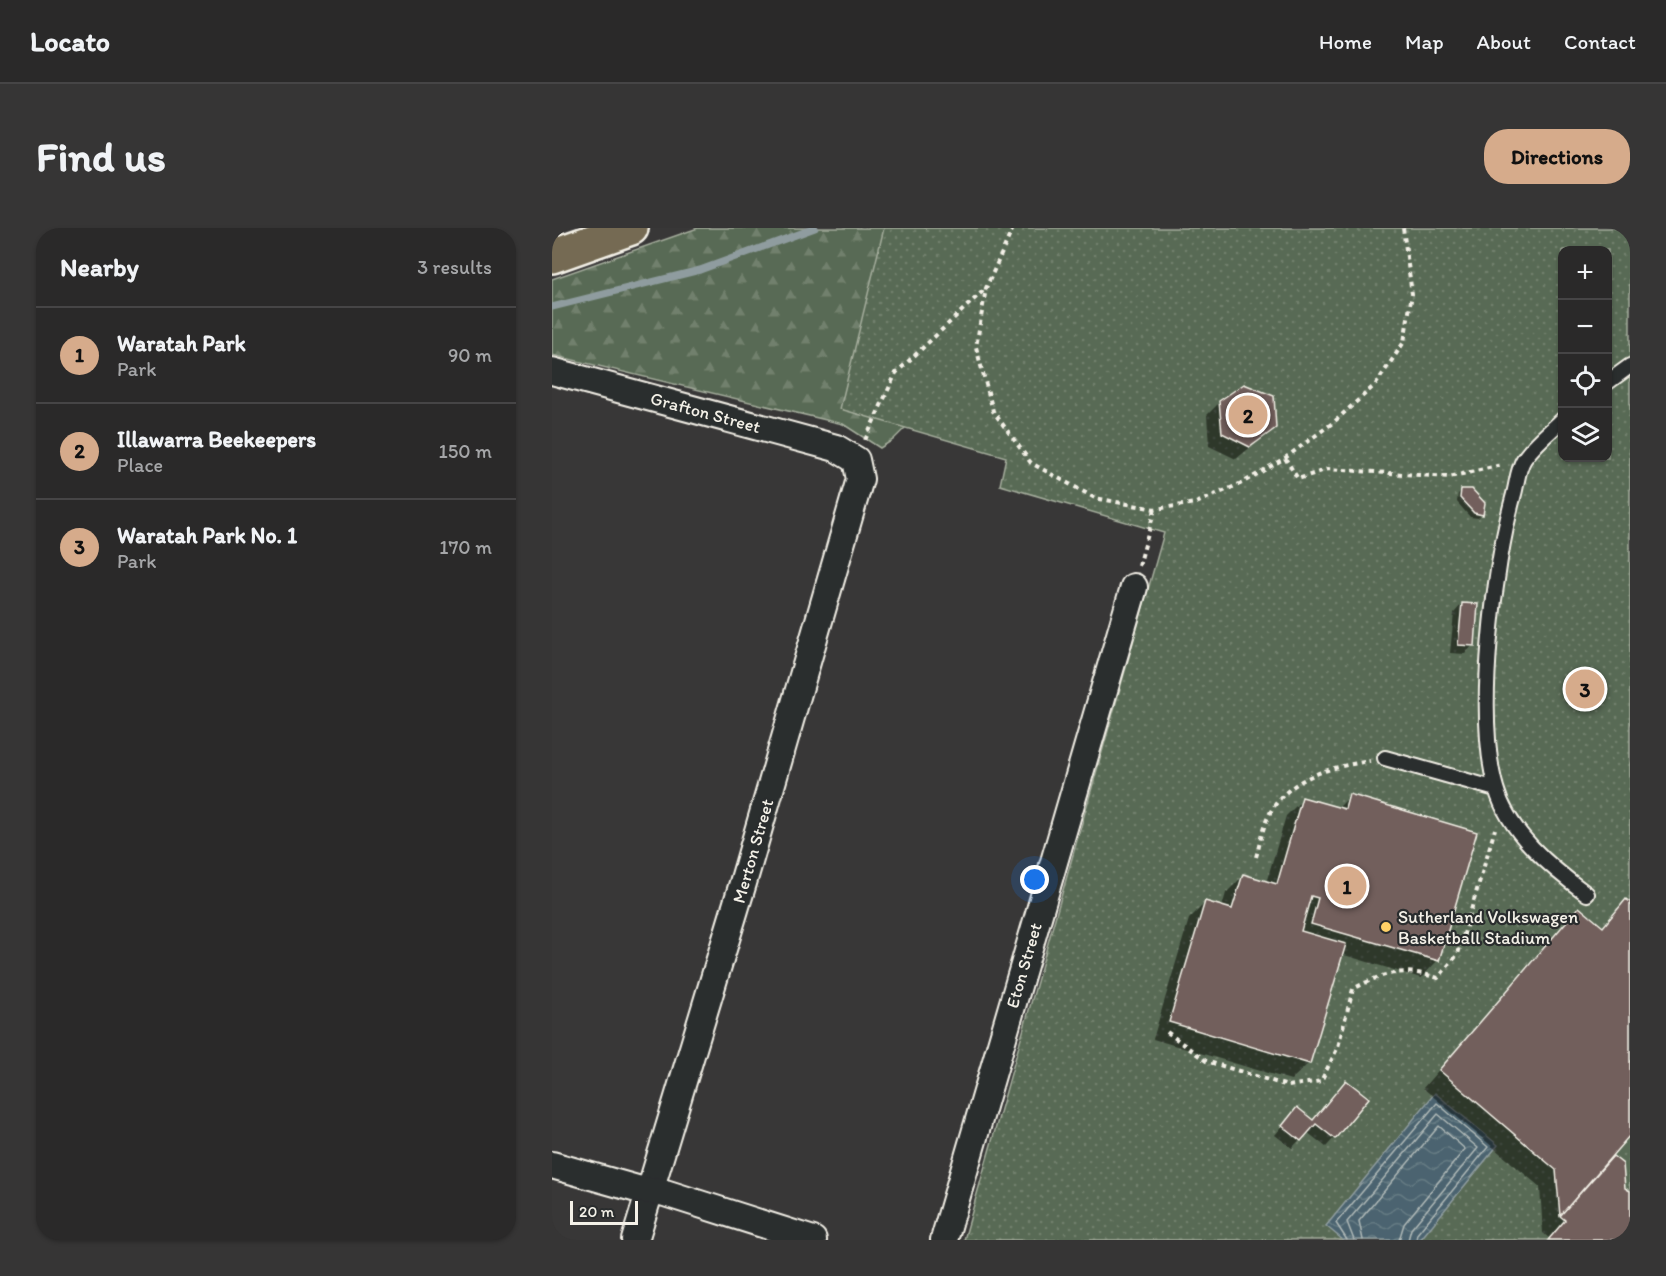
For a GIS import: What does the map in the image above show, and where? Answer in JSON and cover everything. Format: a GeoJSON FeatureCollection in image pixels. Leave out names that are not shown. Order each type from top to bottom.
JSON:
{"type":"FeatureCollection","features":[{"type":"Feature","properties":{"kind":"highway"},"geometry":{"type":"LineString","coordinates":[[552,256],[631,228]]}},
{"type":"Feature","properties":{"kind":"street","name":"Grafton Street"},"geometry":{"type":"LineString","coordinates":[[552,370],[836,448],[856,460]]}},
{"type":"Feature","properties":{"kind":"street","name":"Merton Street"},"geometry":{"type":"LineString","coordinates":[[635,1240],[711,994],[859,489],[856,460]]}},
{"type":"Feature","properties":{"kind":"street","name":"Eton Street"},"geometry":{"type":"LineString","coordinates":[[944,1240],[1134,587]]}},
{"type":"Feature","properties":{"kind":"street"},"geometry":{"type":"LineString","coordinates":[[552,1165],[650,1191],[813,1240]]}},
{"type":"Feature","properties":{"kind":"lane"},"geometry":{"type":"LineString","coordinates":[[1612,379],[1630,366]]}},
{"type":"Feature","properties":{"kind":"lane"},"geometry":{"type":"LineString","coordinates":[[1558,424],[1523,460],[1504,530],[1488,678],[1488,739],[1496,789],[1516,826],[1553,869],[1587,894]]}},
{"type":"Feature","properties":{"kind":"lane"},"geometry":{"type":"LineString","coordinates":[[1385,758],[1496,789]]}},
{"type":"Feature","properties":{"kind":"path"},"geometry":{"type":"LineString","coordinates":[[1013,228],[986,288],[976,347],[993,411],[1031,464],[1095,498],[1155,509],[1196,503],[1242,483],[1285,458],[1334,422],[1376,384],[1404,342],[1412,294],[1403,228]]}},
{"type":"Feature","properties":{"kind":"path"},"geometry":{"type":"LineString","coordinates":[[856,460],[896,373],[986,288]]}},
{"type":"Feature","properties":{"kind":"path"},"geometry":{"type":"LineString","coordinates":[[1285,458],[1298,479],[1328,469],[1449,477],[1523,460]]}},
{"type":"Feature","properties":{"kind":"path"},"geometry":{"type":"LineString","coordinates":[[1134,587],[1155,509]]}},
{"type":"Feature","properties":{"kind":"path"},"geometry":{"type":"LineString","coordinates":[[1256,857],[1267,817],[1281,797],[1305,778],[1342,765],[1385,758]]}},
{"type":"Feature","properties":{"kind":"path"},"geometry":{"type":"LineString","coordinates":[[1167,1032],[1206,1061],[1288,1086],[1322,1081],[1338,1047],[1353,989],[1380,974],[1414,970],[1438,978],[1458,954],[1503,802]]}},
{"type":"Feature","properties":{"kind":"green space"},"geometry":{"type":"Polygon","coordinates":[[[698,228],[1000,228],[963,370],[893,440],[880,448],[843,424],[552,355],[552,279],[698,228]]]}},
{"type":"Feature","properties":{"kind":"green space"},"geometry":{"type":"Polygon","coordinates":[[[884,228],[1630,228],[1630,1240],[964,1240],[1164,533],[1000,485],[1006,457],[840,409],[884,228]]]}},
{"type":"Feature","properties":{"kind":"water"},"geometry":{"type":"Polygon","coordinates":[[[1435,1093],[1498,1145],[1420,1240],[1343,1240],[1326,1226],[1435,1093]]]}},
{"type":"Feature","properties":{"kind":"building"},"geometry":{"type":"Polygon","coordinates":[[[1244,384],[1274,396],[1276,428],[1250,447],[1222,433],[1219,401],[1244,384]]]}},
{"type":"Feature","properties":{"kind":"building"},"geometry":{"type":"Polygon","coordinates":[[[1461,489],[1472,489],[1485,503],[1483,515],[1474,513],[1460,498],[1461,489]]]}},
{"type":"Feature","properties":{"kind":"building"},"geometry":{"type":"Polygon","coordinates":[[[1462,603],[1478,604],[1475,646],[1458,645],[1462,603]]]}},
{"type":"Feature","properties":{"kind":"building","name":"Sutherland Volkswagen Basketball Stadium"},"geometry":{"type":"Polygon","coordinates":[[[1349,794],[1477,832],[1439,961],[1311,924],[1318,898],[1311,896],[1301,931],[1346,944],[1310,1064],[1169,1022],[1205,901],[1232,909],[1243,874],[1277,884],[1302,797],[1345,809],[1349,794]]]}},
{"type":"Feature","properties":{"kind":"building"},"geometry":{"type":"Polygon","coordinates":[[[1626,899],[1630,902],[1630,1135],[1560,1216],[1556,1170],[1439,1070],[1579,907],[1603,927],[1626,899]]]}},
{"type":"Feature","properties":{"kind":"building"},"geometry":{"type":"Polygon","coordinates":[[[1346,1080],[1369,1098],[1335,1139],[1316,1124],[1301,1141],[1282,1126],[1297,1107],[1313,1120],[1346,1080]]]}},
{"type":"Feature","properties":{"kind":"building"},"geometry":{"type":"Polygon","coordinates":[[[1613,1156],[1623,1164],[1625,1188],[1630,1191],[1630,1240],[1548,1240],[1565,1220],[1560,1216],[1613,1156]]]}},
{"type":"Feature","properties":{"kind":"waterway"},"geometry":{"type":"LineString","coordinates":[[552,307],[700,270],[815,228]]}},
{"type":"Feature","properties":{"kind":"place","name":"Illawarra Beekeepers"},"geometry":{"type":"Point","coordinates":[1248,415]}},
{"type":"Feature","properties":{"kind":"place","name":"Waratah Park No. 1"},"geometry":{"type":"Point","coordinates":[1585,689]}},
{"type":"Feature","properties":{"kind":"place","name":"Waratah Park"},"geometry":{"type":"Point","coordinates":[1347,886]}},
{"type":"Feature","properties":{"kind":"place","name":"Sutherland Volkswagen Basketball Stadium"},"geometry":{"type":"Point","coordinates":[1386,927]}}]}
